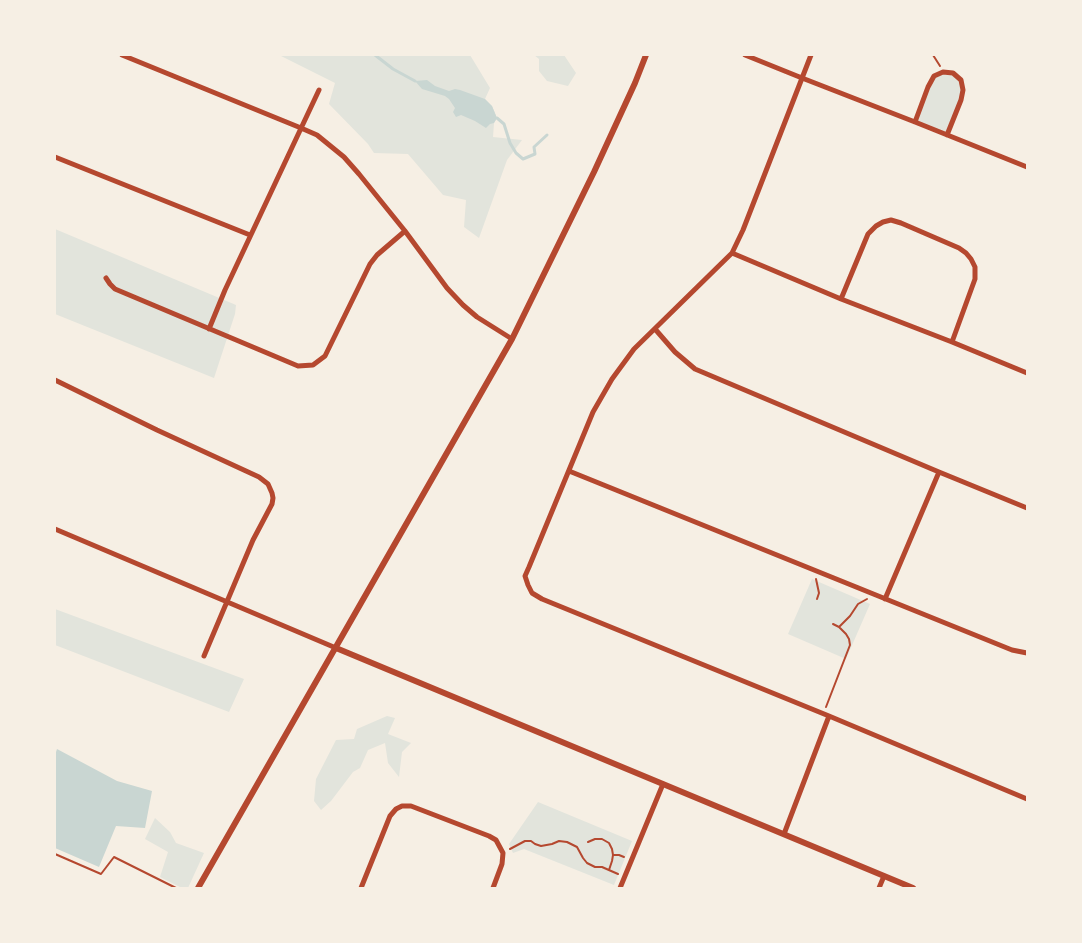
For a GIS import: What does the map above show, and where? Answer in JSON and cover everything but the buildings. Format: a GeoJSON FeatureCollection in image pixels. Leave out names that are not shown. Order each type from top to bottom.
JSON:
{"type":"FeatureCollection","features":[{"type":"Feature","properties":{"kind":"street"},"geometry":{"type":"LineString","coordinates":[[122,55],[317,135],[344,158],[359,174],[405,231],[447,288],[463,305],[477,317],[512,339]]}},
{"type":"Feature","properties":{"kind":"street"},"geometry":{"type":"LineString","coordinates":[[198,888],[512,339],[594,172],[646,55]]}},
{"type":"Feature","properties":{"kind":"street"},"geometry":{"type":"LineString","coordinates":[[745,55],[1027,167]]}},
{"type":"Feature","properties":{"kind":"street"},"geometry":{"type":"LineString","coordinates":[[811,55],[743,230],[732,253],[634,349],[612,379],[594,412],[525,576],[532,593],[542,599],[1027,799]]}},
{"type":"Feature","properties":{"kind":"street"},"geometry":{"type":"LineString","coordinates":[[915,122],[934,76],[943,72],[953,73],[961,80],[963,90],[961,100],[947,134]]}},
{"type":"Feature","properties":{"kind":"street"},"geometry":{"type":"LineString","coordinates":[[209,329],[250,235],[319,90]]}},
{"type":"Feature","properties":{"kind":"street"},"geometry":{"type":"LineString","coordinates":[[55,156],[250,235]]}},
{"type":"Feature","properties":{"kind":"street"},"geometry":{"type":"LineString","coordinates":[[841,299],[868,234],[883,222],[891,220],[901,223],[959,248],[972,259],[975,267],[975,279],[952,342]]}},
{"type":"Feature","properties":{"kind":"street"},"geometry":{"type":"LineString","coordinates":[[106,278],[115,289],[209,329],[298,366],[313,365],[325,356],[370,264],[377,255],[405,231]]}},
{"type":"Feature","properties":{"kind":"street"},"geometry":{"type":"LineString","coordinates":[[732,253],[841,299],[1027,373]]}},
{"type":"Feature","properties":{"kind":"street"},"geometry":{"type":"LineString","coordinates":[[655,329],[675,352],[695,369],[1027,508]]}},
{"type":"Feature","properties":{"kind":"street"},"geometry":{"type":"LineString","coordinates":[[55,380],[157,430],[260,477],[268,484],[272,492],[272,504],[253,540],[204,656]]}},
{"type":"Feature","properties":{"kind":"street"},"geometry":{"type":"LineString","coordinates":[[569,471],[1012,650],[1027,653]]}},
{"type":"Feature","properties":{"kind":"street"},"geometry":{"type":"LineString","coordinates":[[885,599],[939,472]]}},
{"type":"Feature","properties":{"kind":"street"},"geometry":{"type":"LineString","coordinates":[[55,528],[336,648],[914,888]]}},
{"type":"Feature","properties":{"kind":"street"},"geometry":{"type":"LineString","coordinates":[[784,834],[829,716]]}},
{"type":"Feature","properties":{"kind":"street"},"geometry":{"type":"LineString","coordinates":[[620,888],[662,784]]}},
{"type":"Feature","properties":{"kind":"street"},"geometry":{"type":"LineString","coordinates":[[361,888],[390,816],[396,809],[402,806],[411,806],[496,840],[503,853],[502,864],[493,888]]}},
{"type":"Feature","properties":{"kind":"street"},"geometry":{"type":"LineString","coordinates":[[879,888],[884,876]]}},
{"type":"Feature","properties":{"kind":"path"},"geometry":{"type":"LineString","coordinates":[[933,55],[943,72]]}},
{"type":"Feature","properties":{"kind":"path"},"geometry":{"type":"LineString","coordinates":[[814,570],[819,593],[817,599]]}},
{"type":"Feature","properties":{"kind":"path"},"geometry":{"type":"LineString","coordinates":[[839,627],[858,604],[876,595]]}},
{"type":"Feature","properties":{"kind":"path"},"geometry":{"type":"LineString","coordinates":[[823,714],[850,645],[846,634],[833,624]]}},
{"type":"Feature","properties":{"kind":"path"},"geometry":{"type":"LineString","coordinates":[[588,842],[602,838],[609,843],[613,855],[609,870]]}},
{"type":"Feature","properties":{"kind":"path"},"geometry":{"type":"LineString","coordinates":[[503,853],[525,840],[540,846],[559,841],[567,842],[577,847],[587,863],[595,867],[602,867],[624,877]]}},
{"type":"Feature","properties":{"kind":"path"},"geometry":{"type":"LineString","coordinates":[[55,854],[101,874],[114,857],[176,888]]}},
{"type":"Feature","properties":{"kind":"path"},"geometry":{"type":"LineString","coordinates":[[613,855],[619,855],[631,860]]}},
{"type":"Feature","properties":{"kind":"shaded area"},"geometry":{"type":"Polygon","coordinates":[[[279,55],[470,55],[490,88],[485,99],[492,106],[497,118],[494,123],[493,137],[522,140],[507,160],[479,238],[464,227],[466,200],[443,195],[408,154],[374,153],[368,144],[329,104],[335,83],[279,55]]]}},
{"type":"Feature","properties":{"kind":"shaded area"},"geometry":{"type":"Polygon","coordinates":[[[534,55],[564,55],[576,73],[568,86],[547,81],[539,71],[539,59],[534,55]]]}},
{"type":"Feature","properties":{"kind":"shaded area"},"geometry":{"type":"Polygon","coordinates":[[[943,72],[953,73],[961,80],[963,90],[947,135],[915,122],[934,76],[943,72]]]}},
{"type":"Feature","properties":{"kind":"shaded area"},"geometry":{"type":"Polygon","coordinates":[[[427,80],[435,86],[449,91],[460,90],[485,99],[492,106],[497,118],[494,123],[486,128],[461,115],[456,117],[453,112],[455,108],[449,99],[422,89],[415,81],[427,80]]]}},
{"type":"Feature","properties":{"kind":"shaded area"},"geometry":{"type":"Polygon","coordinates":[[[55,229],[236,305],[235,314],[214,378],[55,314],[55,229]]]}},
{"type":"Feature","properties":{"kind":"shaded area"},"geometry":{"type":"Polygon","coordinates":[[[812,579],[870,604],[846,659],[788,634],[812,579]]]}},
{"type":"Feature","properties":{"kind":"shaded area"},"geometry":{"type":"Polygon","coordinates":[[[55,609],[244,679],[229,712],[55,645],[55,609]]]}},
{"type":"Feature","properties":{"kind":"shaded area"},"geometry":{"type":"Polygon","coordinates":[[[387,716],[395,718],[388,734],[411,743],[402,752],[399,777],[388,763],[385,743],[368,750],[360,768],[353,772],[331,801],[321,810],[314,801],[316,779],[336,740],[354,739],[357,729],[387,716]]]}},
{"type":"Feature","properties":{"kind":"shaded area"},"geometry":{"type":"Polygon","coordinates":[[[57,749],[117,781],[152,791],[145,828],[116,826],[99,867],[55,848],[55,755],[57,749]]]}},
{"type":"Feature","properties":{"kind":"shaded area"},"geometry":{"type":"Polygon","coordinates":[[[538,802],[632,841],[614,885],[524,849],[513,853],[509,844],[538,802]]]}},
{"type":"Feature","properties":{"kind":"shaded area"},"geometry":{"type":"Polygon","coordinates":[[[155,818],[170,832],[176,843],[204,853],[188,888],[182,888],[160,877],[168,852],[145,839],[155,818]]]}},
{"type":"Feature","properties":{"kind":"waterway"},"geometry":{"type":"LineString","coordinates":[[375,55],[393,69],[415,81]]}},
{"type":"Feature","properties":{"kind":"waterway"},"geometry":{"type":"LineString","coordinates":[[497,118],[504,124],[510,143],[516,153],[523,159],[535,154],[534,147],[547,135]]}}]}
